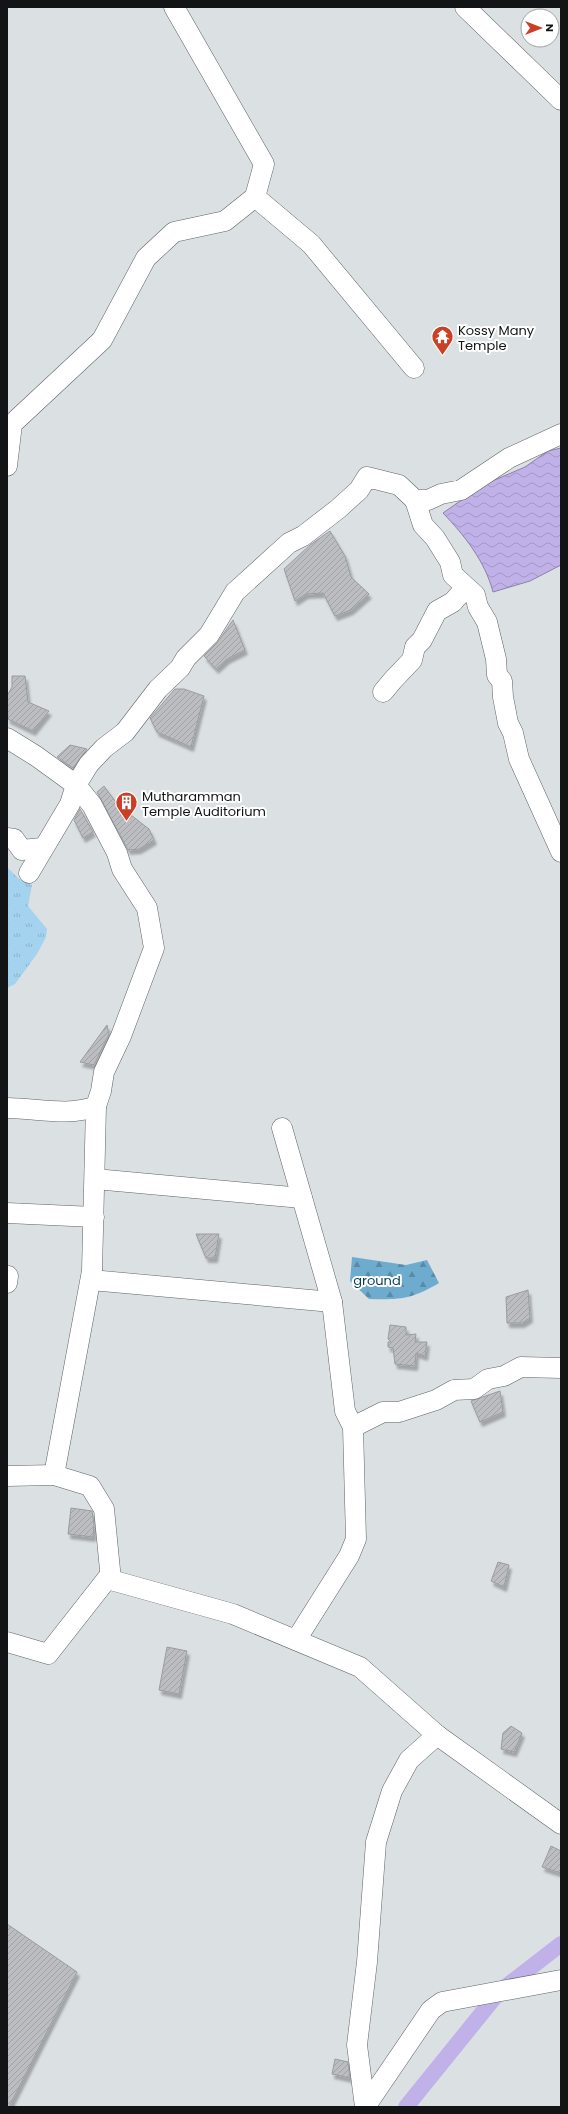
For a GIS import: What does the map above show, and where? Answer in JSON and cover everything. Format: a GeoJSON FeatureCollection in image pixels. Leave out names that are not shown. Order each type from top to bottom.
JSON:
{"type":"FeatureCollection","features":[{"type":"Feature","properties":{"kind":"street"},"geometry":{"type":"LineString","coordinates":[[7,466],[12,424],[102,340],[146,258],[174,232],[225,221],[255,197],[264,164],[174,7]]}},
{"type":"Feature","properties":{"kind":"street"},"geometry":{"type":"LineString","coordinates":[[465,7],[560,98]]}},
{"type":"Feature","properties":{"kind":"street"},"geometry":{"type":"LineString","coordinates":[[255,197],[311,244],[414,368]]}},
{"type":"Feature","properties":{"kind":"street"},"geometry":{"type":"LineString","coordinates":[[415,500],[428,500],[441,494],[461,490],[504,460],[561,434]]}},
{"type":"Feature","properties":{"kind":"street"},"geometry":{"type":"LineString","coordinates":[[29,873],[42,848],[70,804],[76,785],[89,764],[104,748],[125,732],[158,689],[180,668],[186,658],[209,635],[235,592],[289,543],[303,536],[338,510],[358,490],[367,476],[399,485],[415,500],[424,526],[435,538],[450,562],[453,575],[475,595],[478,607],[487,622],[496,659],[497,674],[502,681],[508,723],[513,733],[519,759],[561,852]]}},
{"type":"Feature","properties":{"kind":"street"},"geometry":{"type":"LineString","coordinates":[[384,692],[412,660],[415,647],[422,640],[437,611],[453,602],[459,595],[468,590]]}},
{"type":"Feature","properties":{"kind":"street"},"geometry":{"type":"LineString","coordinates":[[7,738],[36,756],[76,785],[92,805],[117,853],[122,869],[147,908],[154,948],[121,1036],[104,1072],[101,1091],[96,1106],[91,1280],[54,1475]]}},
{"type":"Feature","properties":{"kind":"street"},"geometry":{"type":"LineString","coordinates":[[7,838],[14,839],[22,850],[42,848]]}},
{"type":"Feature","properties":{"kind":"street"},"geometry":{"type":"LineString","coordinates":[[7,1108],[53,1111],[89,1109],[96,1106]]}},
{"type":"Feature","properties":{"kind":"street"},"geometry":{"type":"LineString","coordinates":[[282,1128],[332,1302],[345,1411],[353,1427],[356,1539],[349,1556],[296,1640]]}},
{"type":"Feature","properties":{"kind":"street"},"geometry":{"type":"LineString","coordinates":[[95,1179],[302,1198]]}},
{"type":"Feature","properties":{"kind":"street"},"geometry":{"type":"LineString","coordinates":[[7,1212],[94,1217]]}},
{"type":"Feature","properties":{"kind":"street"},"geometry":{"type":"LineString","coordinates":[[91,1280],[332,1302]]}},
{"type":"Feature","properties":{"kind":"street"},"geometry":{"type":"LineString","coordinates":[[353,1427],[383,1412],[399,1412],[436,1400],[454,1390],[474,1389],[488,1378],[504,1376],[521,1367],[561,1368]]}},
{"type":"Feature","properties":{"kind":"street"},"geometry":{"type":"LineString","coordinates":[[7,1476],[54,1475],[90,1486],[104,1509],[111,1580],[232,1614],[360,1667],[437,1735],[561,1824]]}},
{"type":"Feature","properties":{"kind":"street"},"geometry":{"type":"LineString","coordinates":[[7,1642],[48,1654],[110,1575]]}},
{"type":"Feature","properties":{"kind":"street"},"geometry":{"type":"LineString","coordinates":[[365,2107],[356,2045],[367,1962],[376,1842],[392,1791],[409,1760],[437,1735]]}},
{"type":"Feature","properties":{"kind":"street"},"geometry":{"type":"LineString","coordinates":[[365,2107],[431,2010],[442,2002],[561,1980]]}},
{"type":"Feature","properties":{"kind":"green space"},"geometry":{"type":"Polygon","coordinates":[[[7,867],[19,879],[32,885],[28,906],[47,929],[46,937],[37,954],[15,984],[7,988],[7,867]]]}},
{"type":"Feature","properties":{"kind":"green space","name":"ground"},"geometry":{"type":"Polygon","coordinates":[[[352,1257],[406,1265],[427,1260],[439,1283],[421,1292],[398,1299],[369,1299],[350,1281],[352,1257]]]}},
{"type":"Feature","properties":{"kind":"water"},"geometry":{"type":"Polygon","coordinates":[[[561,448],[561,565],[530,581],[493,592],[485,570],[473,549],[459,530],[443,513],[483,485],[525,467],[548,451],[561,448]]]}},
{"type":"Feature","properties":{"kind":"building"},"geometry":{"type":"Polygon","coordinates":[[[330,531],[345,556],[351,577],[369,594],[351,610],[335,616],[323,593],[306,594],[295,601],[284,569],[310,545],[330,531]]]}},
{"type":"Feature","properties":{"kind":"building"},"geometry":{"type":"Polygon","coordinates":[[[233,620],[245,650],[227,659],[216,669],[204,656],[217,643],[233,620]]]}},
{"type":"Feature","properties":{"kind":"building"},"geometry":{"type":"Polygon","coordinates":[[[12,676],[25,676],[28,702],[49,711],[33,731],[8,719],[7,696],[12,687],[12,676]]]}},
{"type":"Feature","properties":{"kind":"building"},"geometry":{"type":"Polygon","coordinates":[[[175,689],[184,689],[204,696],[191,747],[157,732],[150,718],[175,689]]]}},
{"type":"Feature","properties":{"kind":"building"},"geometry":{"type":"Polygon","coordinates":[[[70,745],[87,749],[73,768],[57,757],[70,745]]]}},
{"type":"Feature","properties":{"kind":"building","name":"Mutharamman Temple Auditorium"},"geometry":{"type":"Polygon","coordinates":[[[104,786],[118,805],[149,829],[154,840],[139,849],[128,850],[97,792],[104,786]]]}},
{"type":"Feature","properties":{"kind":"building"},"geometry":{"type":"Polygon","coordinates":[[[80,809],[93,832],[83,838],[74,820],[80,809]]]}},
{"type":"Feature","properties":{"kind":"building"},"geometry":{"type":"Polygon","coordinates":[[[107,1025],[109,1034],[94,1065],[80,1062],[107,1025]]]}},
{"type":"Feature","properties":{"kind":"building"},"geometry":{"type":"Polygon","coordinates":[[[196,1234],[219,1234],[215,1258],[206,1258],[196,1234]]]}},
{"type":"Feature","properties":{"kind":"building"},"geometry":{"type":"Polygon","coordinates":[[[528,1290],[530,1318],[522,1323],[507,1323],[506,1297],[528,1290]]]}},
{"type":"Feature","properties":{"kind":"building"},"geometry":{"type":"Polygon","coordinates":[[[390,1325],[406,1327],[406,1335],[416,1334],[415,1342],[427,1342],[425,1356],[416,1353],[415,1366],[395,1364],[393,1348],[388,1347],[388,1342],[391,1342],[388,1339],[390,1325]]]}},
{"type":"Feature","properties":{"kind":"building"},"geometry":{"type":"Polygon","coordinates":[[[500,1391],[503,1412],[480,1422],[471,1401],[500,1391]]]}},
{"type":"Feature","properties":{"kind":"building"},"geometry":{"type":"Polygon","coordinates":[[[71,1508],[92,1511],[94,1525],[93,1537],[68,1534],[71,1508]]]}},
{"type":"Feature","properties":{"kind":"building"},"geometry":{"type":"Polygon","coordinates":[[[498,1562],[509,1565],[504,1587],[491,1581],[498,1562]]]}},
{"type":"Feature","properties":{"kind":"building"},"geometry":{"type":"Polygon","coordinates":[[[167,1647],[187,1651],[179,1694],[159,1690],[167,1647]]]}},
{"type":"Feature","properties":{"kind":"building"},"geometry":{"type":"Polygon","coordinates":[[[511,1726],[522,1733],[514,1752],[501,1749],[503,1733],[511,1726]]]}},
{"type":"Feature","properties":{"kind":"building"},"geometry":{"type":"Polygon","coordinates":[[[551,1846],[561,1851],[561,1873],[542,1867],[551,1846]]]}},
{"type":"Feature","properties":{"kind":"building"},"geometry":{"type":"Polygon","coordinates":[[[7,1924],[77,1972],[9,2107],[7,2107],[7,1924]]]}},
{"type":"Feature","properties":{"kind":"building"},"geometry":{"type":"Polygon","coordinates":[[[335,2059],[348,2062],[350,2078],[332,2074],[335,2059]]]}},
{"type":"Feature","properties":{"kind":"waterway"},"geometry":{"type":"LineString","coordinates":[[406,2107],[499,1992],[561,1944]]}},
{"type":"Feature","properties":{"kind":"place","name":"Kossy Many Temple"},"geometry":{"type":"Point","coordinates":[442,356]}},
{"type":"Feature","properties":{"kind":"place","name":"Mutharamman Temple Auditorium"},"geometry":{"type":"Point","coordinates":[126,822]}}]}
